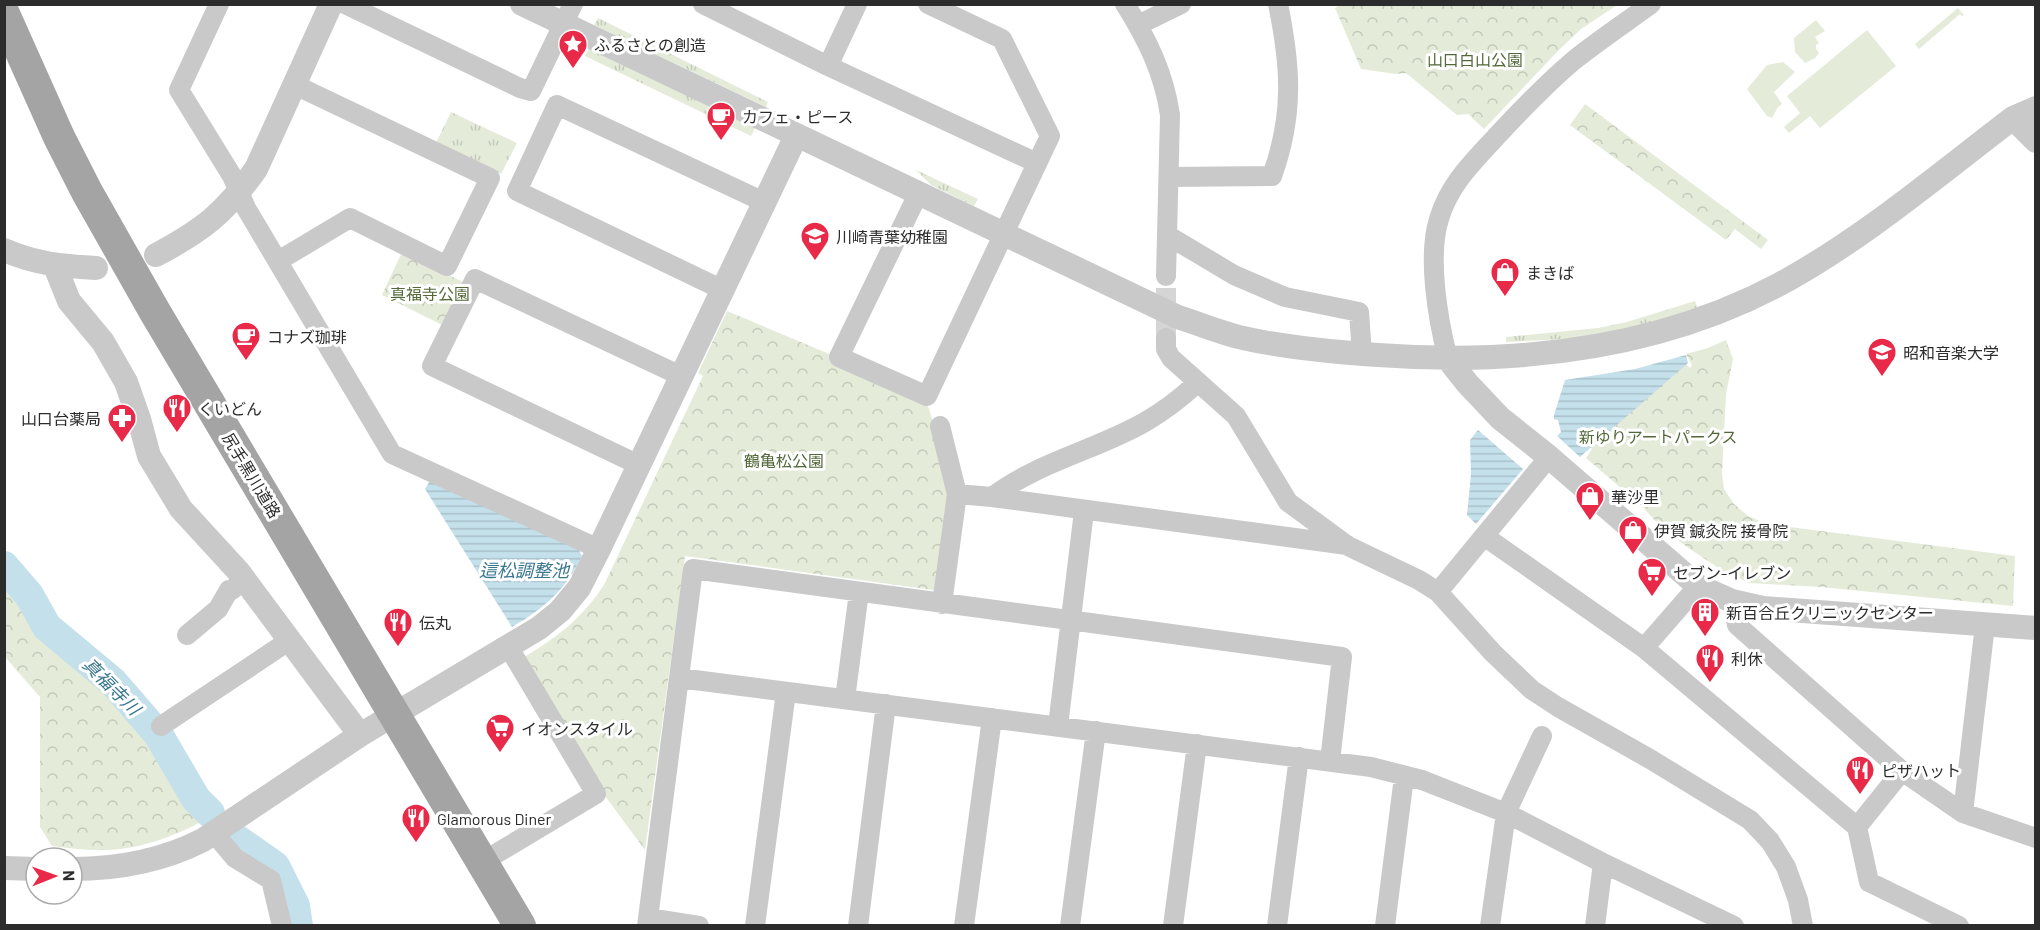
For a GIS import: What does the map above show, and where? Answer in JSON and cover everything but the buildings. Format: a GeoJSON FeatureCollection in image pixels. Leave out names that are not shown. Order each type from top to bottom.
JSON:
{"type":"FeatureCollection","features":[{"type":"Feature","properties":{"kind":"main road","name":"尻手黒川道路"},"geometry":{"type":"LineString","coordinates":[[4,14],[54,127],[87,192],[155,312],[520,926]]}},
{"type":"Feature","properties":{"kind":"street"},"geometry":{"type":"LineString","coordinates":[[219,4],[179,90],[240,192],[246,208],[393,454],[599,549]]}},
{"type":"Feature","properties":{"kind":"street"},"geometry":{"type":"LineString","coordinates":[[156,255],[190,237],[211,222],[240,192],[256,169],[331,4]]}},
{"type":"Feature","properties":{"kind":"street"},"geometry":{"type":"LineString","coordinates":[[345,4],[520,88],[531,91],[568,14]]}},
{"type":"Feature","properties":{"kind":"street"},"geometry":{"type":"LineString","coordinates":[[522,4],[568,14],[796,136],[919,192],[1135,297],[1212,329],[1243,338],[1283,345],[1362,354],[1448,359],[1590,349],[1713,314],[1778,285],[1840,247],[2013,118],[2036,91]]}},
{"type":"Feature","properties":{"kind":"street"},"geometry":{"type":"LineString","coordinates":[[703,4],[828,66],[1037,163]]}},
{"type":"Feature","properties":{"kind":"street"},"geometry":{"type":"LineString","coordinates":[[828,66],[857,4]]}},
{"type":"Feature","properties":{"kind":"street"},"geometry":{"type":"LineString","coordinates":[[919,192],[839,357],[927,396],[1050,136],[1002,39],[928,4]]}},
{"type":"Feature","properties":{"kind":"street"},"geometry":{"type":"LineString","coordinates":[[1125,4],[1156,59],[1170,115],[1166,276]]}},
{"type":"Feature","properties":{"kind":"street"},"geometry":{"type":"LineString","coordinates":[[1138,25],[1181,4]]}},
{"type":"Feature","properties":{"kind":"street"},"geometry":{"type":"LineString","coordinates":[[1169,177],[1272,176],[1281,153],[1290,86],[1287,48],[1278,4]]}},
{"type":"Feature","properties":{"kind":"street"},"geometry":{"type":"LineString","coordinates":[[1651,4],[1575,60],[1537,93],[1457,180],[1446,198],[1434,241],[1434,261],[1441,331],[1448,359],[1500,418],[1550,457],[1698,586],[1732,601],[1763,608],[2036,628]]}},
{"type":"Feature","properties":{"kind":"street"},"geometry":{"type":"LineString","coordinates":[[278,261],[350,218],[447,266],[490,178],[295,84]]}},
{"type":"Feature","properties":{"kind":"street"},"geometry":{"type":"LineString","coordinates":[[723,290],[517,191],[558,105],[764,202]]}},
{"type":"Feature","properties":{"kind":"street"},"geometry":{"type":"LineString","coordinates":[[2013,118],[2036,108]]}},
{"type":"Feature","properties":{"kind":"street"},"geometry":{"type":"LineString","coordinates":[[2013,118],[2036,141]]}},
{"type":"Feature","properties":{"kind":"street"},"geometry":{"type":"LineString","coordinates":[[84,869],[103,869],[135,864],[175,853],[214,833],[360,735],[539,628],[560,611],[579,588],[599,549],[796,136]]}},
{"type":"Feature","properties":{"kind":"street"},"geometry":{"type":"LineString","coordinates":[[1167,235],[1234,275],[1285,297],[1359,312],[1362,354]]}},
{"type":"Feature","properties":{"kind":"street"},"geometry":{"type":"LineString","coordinates":[[4,250],[56,266],[96,267]]}},
{"type":"Feature","properties":{"kind":"street"},"geometry":{"type":"LineString","coordinates":[[56,266],[69,301],[103,342],[126,382],[140,419],[149,456],[158,474],[181,509],[244,579],[360,735]]}},
{"type":"Feature","properties":{"kind":"street"},"geometry":{"type":"LineString","coordinates":[[639,465],[432,366],[475,279],[681,376]]}},
{"type":"Feature","properties":{"kind":"street"},"geometry":{"type":"LineString","coordinates":[[1166,338],[1166,349],[1171,358],[1236,416],[1288,502],[1348,546],[1419,580],[1438,592],[1493,653],[1532,690],[1750,820],[1770,841],[1786,867],[1798,900],[1803,926]]}},
{"type":"Feature","properties":{"kind":"street"},"geometry":{"type":"LineString","coordinates":[[992,497],[1008,485],[1040,469],[1143,423],[1170,406],[1197,383]]}},
{"type":"Feature","properties":{"kind":"street"},"geometry":{"type":"LineString","coordinates":[[940,426],[957,494],[942,604]]}},
{"type":"Feature","properties":{"kind":"street"},"geometry":{"type":"LineString","coordinates":[[1438,592],[1550,457]]}},
{"type":"Feature","properties":{"kind":"street"},"geometry":{"type":"LineString","coordinates":[[957,494],[1348,546]]}},
{"type":"Feature","properties":{"kind":"street"},"geometry":{"type":"LineString","coordinates":[[1058,726],[1084,511]]}},
{"type":"Feature","properties":{"kind":"street"},"geometry":{"type":"LineString","coordinates":[[1484,536],[1644,648],[1857,827],[1869,882],[1959,926]]}},
{"type":"Feature","properties":{"kind":"street"},"geometry":{"type":"LineString","coordinates":[[699,926],[647,922],[693,569],[1070,622],[1342,657],[1330,761]]}},
{"type":"Feature","properties":{"kind":"street"},"geometry":{"type":"LineString","coordinates":[[187,635],[218,609],[229,590],[244,579]]}},
{"type":"Feature","properties":{"kind":"street"},"geometry":{"type":"LineString","coordinates":[[1644,648],[1698,586]]}},
{"type":"Feature","properties":{"kind":"street"},"geometry":{"type":"LineString","coordinates":[[845,699],[859,592]]}},
{"type":"Feature","properties":{"kind":"street"},"geometry":{"type":"LineString","coordinates":[[1732,601],[1737,626],[1902,771],[1963,813],[2036,838]]}},
{"type":"Feature","properties":{"kind":"street"},"geometry":{"type":"LineString","coordinates":[[1963,813],[1985,625]]}},
{"type":"Feature","properties":{"kind":"street"},"geometry":{"type":"LineString","coordinates":[[161,726],[290,640]]}},
{"type":"Feature","properties":{"kind":"street"},"geometry":{"type":"LineString","coordinates":[[482,862],[596,794],[508,646]]}},
{"type":"Feature","properties":{"kind":"street"},"geometry":{"type":"LineString","coordinates":[[679,678],[1371,767],[1422,780],[1506,813],[1603,862],[1698,917],[1734,926]]}},
{"type":"Feature","properties":{"kind":"street"},"geometry":{"type":"LineString","coordinates":[[755,926],[786,692]]}},
{"type":"Feature","properties":{"kind":"street"},"geometry":{"type":"LineString","coordinates":[[858,926],[886,704]]}},
{"type":"Feature","properties":{"kind":"street"},"geometry":{"type":"LineString","coordinates":[[964,926],[992,718]]}},
{"type":"Feature","properties":{"kind":"street"},"geometry":{"type":"LineString","coordinates":[[1070,926],[1096,731]]}},
{"type":"Feature","properties":{"kind":"street"},"geometry":{"type":"LineString","coordinates":[[1490,926],[1506,813],[1542,736]]}},
{"type":"Feature","properties":{"kind":"street"},"geometry":{"type":"LineString","coordinates":[[1173,926],[1197,744]]}},
{"type":"Feature","properties":{"kind":"street"},"geometry":{"type":"LineString","coordinates":[[1277,926],[1299,757]]}},
{"type":"Feature","properties":{"kind":"street"},"geometry":{"type":"LineString","coordinates":[[1857,827],[1902,771]]}},
{"type":"Feature","properties":{"kind":"street"},"geometry":{"type":"LineString","coordinates":[[1385,926],[1404,777]]}},
{"type":"Feature","properties":{"kind":"street"},"geometry":{"type":"LineString","coordinates":[[214,833],[235,858],[271,880],[282,926]]}},
{"type":"Feature","properties":{"kind":"street"},"geometry":{"type":"LineString","coordinates":[[1594,926],[1603,862]]}},
{"type":"Feature","properties":{"kind":"street"},"geometry":{"type":"LineString","coordinates":[[4,868],[24,869]]}},
{"type":"Feature","properties":{"kind":"green space","name":"山口白山公園"},"geometry":{"type":"Polygon","coordinates":[[[1341,4],[1617,5],[1581,29],[1484,129],[1468,114],[1457,115],[1406,73],[1396,74],[1361,69],[1335,8],[1341,4]]]}},
{"type":"Feature","properties":{"kind":"green space"},"geometry":{"type":"Polygon","coordinates":[[[1958,8],[1964,15],[1960,14],[1919,49],[1915,44],[1958,8]]]}},
{"type":"Feature","properties":{"kind":"green space"},"geometry":{"type":"Polygon","coordinates":[[[598,18],[768,102],[766,107],[594,25],[598,18]]]}},
{"type":"Feature","properties":{"kind":"green space"},"geometry":{"type":"Polygon","coordinates":[[[1816,20],[1825,31],[1815,37],[1819,43],[1816,49],[1819,53],[1805,63],[1795,52],[1794,38],[1816,20]]]}},
{"type":"Feature","properties":{"kind":"green space"},"geometry":{"type":"Polygon","coordinates":[[[1867,30],[1896,66],[1820,128],[1810,116],[1789,133],[1784,127],[1800,113],[1787,96],[1867,30]]]}},
{"type":"Feature","properties":{"kind":"green space"},"geometry":{"type":"Polygon","coordinates":[[[589,48],[755,128],[751,136],[585,56],[589,48]]]}},
{"type":"Feature","properties":{"kind":"green space"},"geometry":{"type":"Polygon","coordinates":[[[1783,62],[1795,72],[1774,92],[1782,104],[1772,118],[1767,116],[1747,89],[1767,65],[1783,62]]]}},
{"type":"Feature","properties":{"kind":"green space"},"geometry":{"type":"Polygon","coordinates":[[[1585,104],[1768,240],[1761,249],[1735,229],[1726,240],[1570,125],[1585,104]]]}},
{"type":"Feature","properties":{"kind":"green space"},"geometry":{"type":"Polygon","coordinates":[[[451,112],[517,143],[501,174],[436,143],[451,112]]]}},
{"type":"Feature","properties":{"kind":"green space"},"geometry":{"type":"Polygon","coordinates":[[[916,170],[978,199],[974,206],[931,185],[916,170]]]}},
{"type":"Feature","properties":{"kind":"green space","name":"真福寺公園"},"geometry":{"type":"Polygon","coordinates":[[[402,252],[463,282],[442,325],[382,295],[402,252]]]}},
{"type":"Feature","properties":{"kind":"green space"},"geometry":{"type":"Polygon","coordinates":[[[1695,301],[1698,309],[1617,332],[1585,338],[1506,342],[1506,337],[1598,328],[1627,322],[1695,301]]]}},
{"type":"Feature","properties":{"kind":"green space","name":"鶴亀松公園"},"geometry":{"type":"Polygon","coordinates":[[[727,311],[834,356],[832,362],[928,406],[935,428],[948,496],[937,588],[933,590],[685,556],[645,850],[605,796],[524,657],[568,626],[596,597],[604,585],[703,376],[698,373],[727,311]]]}},
{"type":"Feature","properties":{"kind":"green space","name":"新ゆりアートパークス"},"geometry":{"type":"Polygon","coordinates":[[[1726,340],[1733,359],[1726,394],[1722,474],[1724,489],[1734,504],[1748,516],[1767,524],[2015,556],[2013,606],[1821,587],[1750,583],[1726,573],[1658,524],[1642,506],[1586,458],[1592,449],[1561,420],[1683,361],[1690,368],[1692,365],[1686,354],[1726,340]]]}},
{"type":"Feature","properties":{"kind":"green space"},"geometry":{"type":"Polygon","coordinates":[[[5,574],[48,634],[112,688],[154,738],[193,802],[203,813],[201,822],[165,838],[139,846],[93,850],[84,849],[84,846],[52,846],[40,827],[40,697],[5,657],[5,574]]]}},
{"type":"Feature","properties":{"kind":"water"},"geometry":{"type":"Polygon","coordinates":[[[1686,355],[1688,363],[1580,457],[1557,436],[1561,432],[1554,415],[1565,380],[1635,369],[1686,355]]]}},
{"type":"Feature","properties":{"kind":"water"},"geometry":{"type":"Polygon","coordinates":[[[1478,430],[1523,469],[1476,524],[1467,515],[1471,474],[1470,440],[1478,430]]]}},
{"type":"Feature","properties":{"kind":"water","name":"這松調整池"},"geometry":{"type":"Polygon","coordinates":[[[431,479],[579,550],[582,556],[576,568],[553,598],[512,627],[425,489],[431,479]]]}},
{"type":"Feature","properties":{"kind":"waterway","name":"真福寺川"},"geometry":{"type":"LineString","coordinates":[[4,566],[29,595],[47,627],[113,682],[158,734],[196,799],[210,813]]}},
{"type":"Feature","properties":{"kind":"waterway","name":"真福寺川"},"geometry":{"type":"LineString","coordinates":[[235,838],[275,866],[295,906],[298,926]]}},
{"type":"Feature","properties":{"kind":"tunnel"},"geometry":{"type":"LineString","coordinates":[[1166,276],[1166,338]]}},
{"type":"Feature","properties":{"kind":"place","name":"ふるさとの創造"},"geometry":{"type":"Point","coordinates":[573,70]}},
{"type":"Feature","properties":{"kind":"place","name":"カフェ・ピース"},"geometry":{"type":"Point","coordinates":[721,142]}},
{"type":"Feature","properties":{"kind":"place","name":"川崎青葉幼稚園"},"geometry":{"type":"Point","coordinates":[815,262]}},
{"type":"Feature","properties":{"kind":"place","name":"まきば"},"geometry":{"type":"Point","coordinates":[1505,298]}},
{"type":"Feature","properties":{"kind":"place","name":"コナズ珈琲"},"geometry":{"type":"Point","coordinates":[246,362]}},
{"type":"Feature","properties":{"kind":"place","name":"昭和音楽大学"},"geometry":{"type":"Point","coordinates":[1882,378]}},
{"type":"Feature","properties":{"kind":"place","name":"くいどん"},"geometry":{"type":"Point","coordinates":[177,434]}},
{"type":"Feature","properties":{"kind":"place","name":"山口台薬局"},"geometry":{"type":"Point","coordinates":[122,444]}},
{"type":"Feature","properties":{"kind":"place","name":"華沙里"},"geometry":{"type":"Point","coordinates":[1590,522]}},
{"type":"Feature","properties":{"kind":"place","name":"伊賀 鍼灸院 接骨院"},"geometry":{"type":"Point","coordinates":[1633,556]}},
{"type":"Feature","properties":{"kind":"place","name":"セブン-イレブン"},"geometry":{"type":"Point","coordinates":[1652,598]}},
{"type":"Feature","properties":{"kind":"place","name":"新百合丘クリニックセンター"},"geometry":{"type":"Point","coordinates":[1705,638]}},
{"type":"Feature","properties":{"kind":"place","name":"伝丸"},"geometry":{"type":"Point","coordinates":[398,648]}},
{"type":"Feature","properties":{"kind":"place","name":"利休"},"geometry":{"type":"Point","coordinates":[1710,684]}},
{"type":"Feature","properties":{"kind":"place","name":"イオンスタイル"},"geometry":{"type":"Point","coordinates":[500,754]}},
{"type":"Feature","properties":{"kind":"place","name":"ピザハット"},"geometry":{"type":"Point","coordinates":[1860,796]}},
{"type":"Feature","properties":{"kind":"place","name":"Glamorous Diner"},"geometry":{"type":"Point","coordinates":[416,844]}}]}
